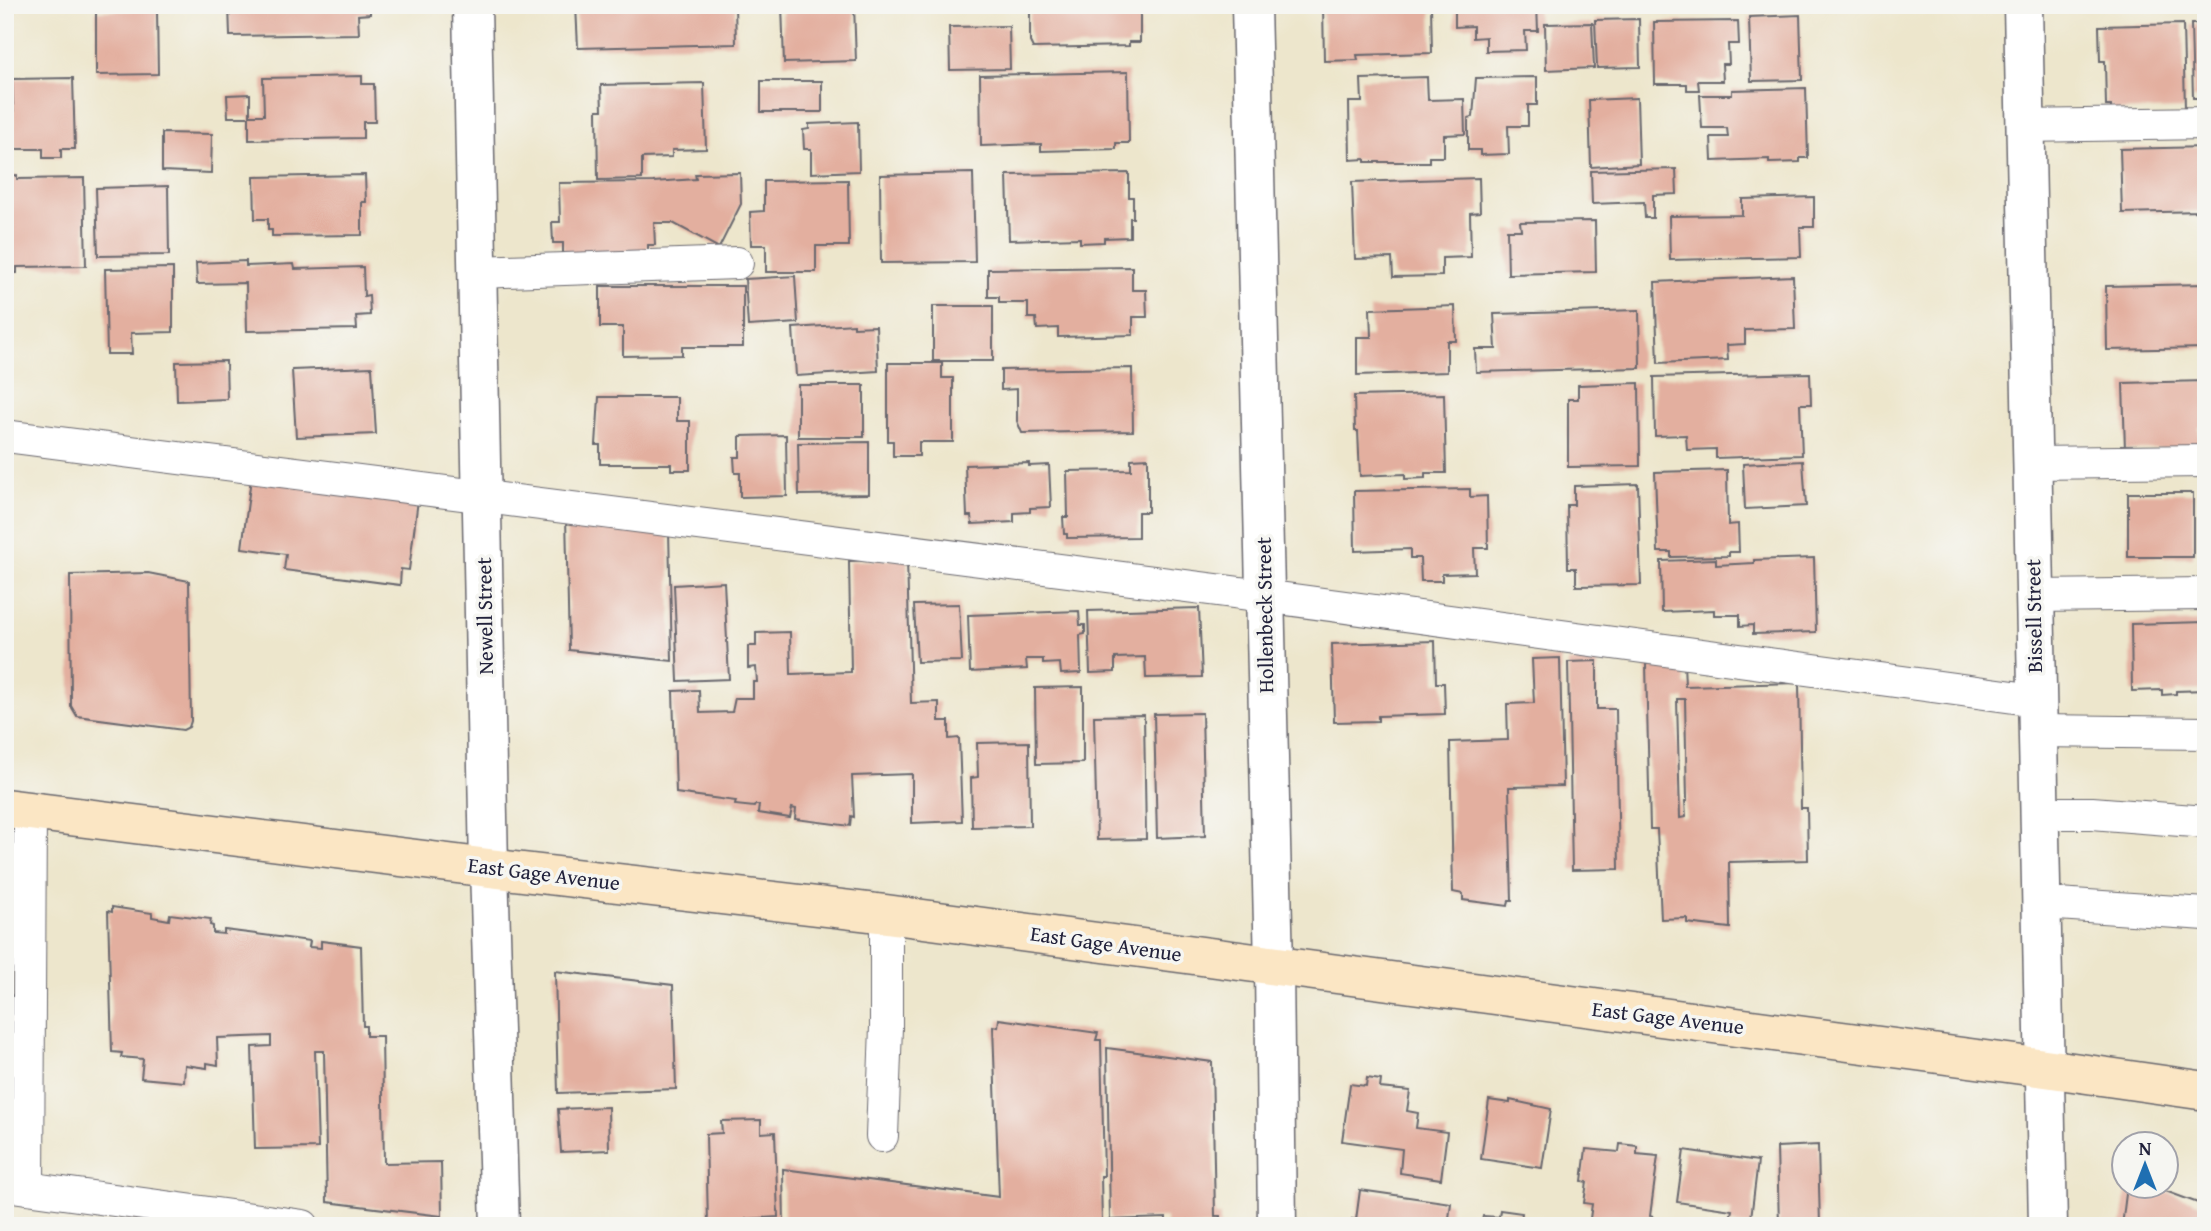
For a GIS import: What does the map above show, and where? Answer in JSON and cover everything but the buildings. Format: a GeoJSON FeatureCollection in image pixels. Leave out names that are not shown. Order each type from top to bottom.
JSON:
{"type":"FeatureCollection","features":[{"type":"Feature","properties":{"kind":"main road","name":"East Gage Avenue"},"geometry":{"type":"LineString","coordinates":[[18,810],[886,914],[2206,1091]]}},
{"type":"Feature","properties":{"kind":"street","name":"Newell Street"},"geometry":{"type":"LineString","coordinates":[[472,5],[489,868],[500,1226]]}},
{"type":"Feature","properties":{"kind":"street","name":"Hollenbeck Street"},"geometry":{"type":"LineString","coordinates":[[1251,5],[1274,967],[1276,1226]]}},
{"type":"Feature","properties":{"kind":"street","name":"Bissell Street"},"geometry":{"type":"LineString","coordinates":[[2023,5],[2048,1226]]}},
{"type":"Feature","properties":{"kind":"lane"},"geometry":{"type":"LineString","coordinates":[[2025,126],[2206,123]]}},
{"type":"Feature","properties":{"kind":"lane"},"geometry":{"type":"LineString","coordinates":[[478,272],[737,263]]}},
{"type":"Feature","properties":{"kind":"lane"},"geometry":{"type":"LineString","coordinates":[[5,436],[1264,596],[2036,716],[2206,733]]}},
{"type":"Feature","properties":{"kind":"lane"},"geometry":{"type":"LineString","coordinates":[[2032,463],[2206,461]]}},
{"type":"Feature","properties":{"kind":"lane"},"geometry":{"type":"LineString","coordinates":[[2034,596],[2206,594]]}},
{"type":"Feature","properties":{"kind":"lane"},"geometry":{"type":"LineString","coordinates":[[18,810],[16,1186],[303,1226]]}},
{"type":"Feature","properties":{"kind":"lane"},"geometry":{"type":"LineString","coordinates":[[2040,813],[2092,813],[2206,822]]}},
{"type":"Feature","properties":{"kind":"lane"},"geometry":{"type":"LineString","coordinates":[[2043,903],[2206,914]]}},
{"type":"Feature","properties":{"kind":"lane"},"geometry":{"type":"LineString","coordinates":[[882,1136],[886,914]]}}]}
